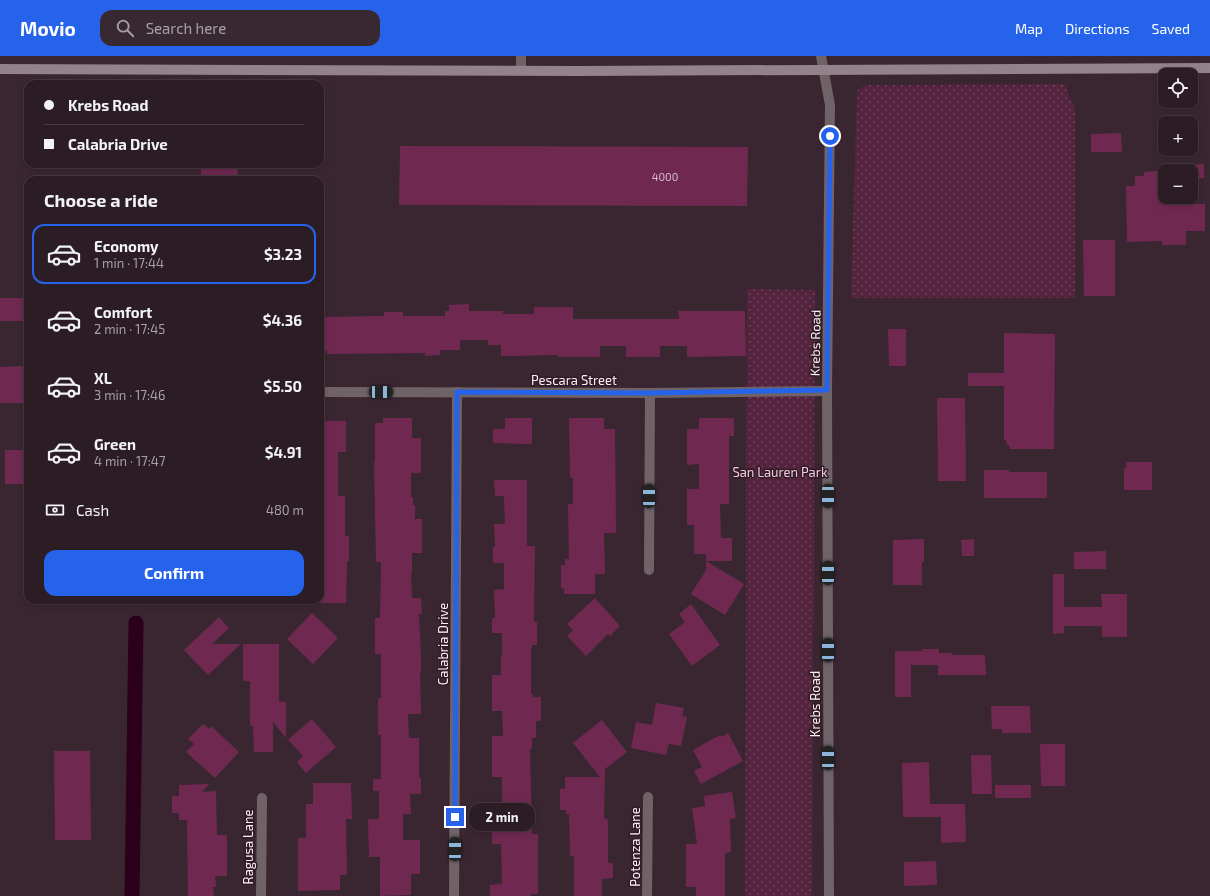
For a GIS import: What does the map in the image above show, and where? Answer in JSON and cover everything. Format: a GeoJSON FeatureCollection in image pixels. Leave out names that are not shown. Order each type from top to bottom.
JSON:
{"type":"FeatureCollection","features":[{"type":"Feature","properties":{"kind":"main road"},"geometry":{"type":"LineString","coordinates":[[0,69],[824,70],[1210,68]]}},
{"type":"Feature","properties":{"kind":"street"},"geometry":{"type":"LineString","coordinates":[[521,56],[521,70]]}},
{"type":"Feature","properties":{"kind":"street","name":"Krebs Road"},"geometry":{"type":"LineString","coordinates":[[821,56],[830,105],[827,390],[829,896]]}},
{"type":"Feature","properties":{"kind":"street","name":"Pescara Street"},"geometry":{"type":"LineString","coordinates":[[324,392],[650,393],[827,390]]}},
{"type":"Feature","properties":{"kind":"street","name":"Calabria Drive"},"geometry":{"type":"LineString","coordinates":[[454,896],[457,392]]}},
{"type":"Feature","properties":{"kind":"street"},"geometry":{"type":"LineString","coordinates":[[649,570],[650,393]]}},
{"type":"Feature","properties":{"kind":"street","name":"Potenza Lane"},"geometry":{"type":"LineString","coordinates":[[647,896],[648,797]]}},
{"type":"Feature","properties":{"kind":"street","name":"Ragusa Lane"},"geometry":{"type":"LineString","coordinates":[[261,896],[262,798]]}},
{"type":"Feature","properties":{"kind":"green space"},"geometry":{"type":"Polygon","coordinates":[[[1064,84],[1075,109],[1075,298],[851,298],[857,91],[865,85],[1064,84]]]}},
{"type":"Feature","properties":{"kind":"green space","name":"San Lauren Park"},"geometry":{"type":"Polygon","coordinates":[[[747,289],[815,290],[812,896],[745,896],[747,289]]]}},
{"type":"Feature","properties":{"kind":"building"},"geometry":{"type":"Polygon","coordinates":[[[1121,133],[1122,152],[1091,152],[1091,134],[1121,133]]]}},
{"type":"Feature","properties":{"kind":"building"},"geometry":{"type":"Polygon","coordinates":[[[400,146],[748,147],[747,206],[399,205],[400,146]]]}},
{"type":"Feature","properties":{"kind":"building"},"geometry":{"type":"Polygon","coordinates":[[[1198,164],[1204,164],[1204,178],[1198,178],[1198,164]]]}},
{"type":"Feature","properties":{"kind":"building"},"geometry":{"type":"Polygon","coordinates":[[[201,168],[238,168],[237,176],[201,176],[201,168]]]}},
{"type":"Feature","properties":{"kind":"building"},"geometry":{"type":"Polygon","coordinates":[[[1158,171],[1158,204],[1205,204],[1205,231],[1186,231],[1186,245],[1162,245],[1162,241],[1127,242],[1126,186],[1135,186],[1135,176],[1144,176],[1144,172],[1158,171]]]}},
{"type":"Feature","properties":{"kind":"building"},"geometry":{"type":"Polygon","coordinates":[[[1083,240],[1115,240],[1115,296],[1084,296],[1083,240]]]}},
{"type":"Feature","properties":{"kind":"building"},"geometry":{"type":"Polygon","coordinates":[[[0,298],[24,298],[24,321],[0,321],[0,298]]]}},
{"type":"Feature","properties":{"kind":"building"},"geometry":{"type":"Polygon","coordinates":[[[469,304],[469,311],[503,311],[503,314],[534,314],[534,307],[573,307],[573,319],[679,319],[678,311],[745,311],[746,356],[687,357],[687,346],[660,346],[660,357],[626,357],[626,346],[600,346],[600,357],[558,357],[558,355],[501,356],[501,345],[488,345],[488,340],[460,340],[460,350],[440,350],[440,355],[425,356],[425,353],[327,354],[327,351],[324,351],[324,317],[384,316],[384,312],[403,312],[403,316],[445,316],[445,311],[449,311],[449,305],[469,304]]]}},
{"type":"Feature","properties":{"kind":"building"},"geometry":{"type":"Polygon","coordinates":[[[888,329],[906,329],[906,366],[889,366],[888,329]]]}},
{"type":"Feature","properties":{"kind":"building"},"geometry":{"type":"Polygon","coordinates":[[[1004,333],[1055,334],[1054,449],[1010,449],[1006,440],[1004,440],[1004,386],[968,386],[968,373],[1004,373],[1004,333]]]}},
{"type":"Feature","properties":{"kind":"building"},"geometry":{"type":"Polygon","coordinates":[[[24,366],[24,403],[0,403],[0,367],[24,366]]]}},
{"type":"Feature","properties":{"kind":"building"},"geometry":{"type":"Polygon","coordinates":[[[937,398],[965,398],[966,481],[938,481],[937,398]]]}},
{"type":"Feature","properties":{"kind":"building"},"geometry":{"type":"Polygon","coordinates":[[[383,418],[412,418],[412,438],[421,438],[421,473],[411,473],[411,497],[413,497],[413,505],[415,505],[415,519],[422,519],[422,553],[412,553],[411,574],[412,598],[421,598],[422,614],[419,614],[421,714],[408,714],[409,738],[419,738],[419,778],[421,778],[421,794],[410,794],[411,814],[403,814],[403,840],[420,840],[420,874],[411,874],[411,895],[380,896],[380,857],[369,857],[368,819],[379,819],[379,791],[373,791],[373,779],[381,779],[381,735],[378,735],[378,698],[381,698],[381,654],[375,654],[375,618],[380,618],[381,562],[376,562],[374,462],[375,423],[383,423],[383,418]]]}},
{"type":"Feature","properties":{"kind":"building"},"geometry":{"type":"Polygon","coordinates":[[[505,418],[532,418],[532,444],[493,443],[493,429],[505,429],[505,418]]]}},
{"type":"Feature","properties":{"kind":"building"},"geometry":{"type":"Polygon","coordinates":[[[569,418],[604,418],[604,429],[615,429],[616,533],[604,533],[605,574],[595,574],[595,594],[564,594],[564,588],[561,588],[561,565],[565,565],[565,559],[569,559],[568,504],[573,504],[573,478],[570,478],[569,418]]]}},
{"type":"Feature","properties":{"kind":"building"},"geometry":{"type":"Polygon","coordinates":[[[699,418],[734,418],[734,436],[729,436],[729,504],[720,504],[721,538],[732,538],[732,561],[706,561],[706,554],[694,554],[694,525],[687,525],[687,489],[699,489],[699,464],[687,465],[687,429],[699,429],[699,418]]]}},
{"type":"Feature","properties":{"kind":"building"},"geometry":{"type":"Polygon","coordinates":[[[324,421],[346,421],[346,452],[338,452],[338,496],[345,496],[345,536],[349,536],[346,603],[324,603],[324,421]]]}},
{"type":"Feature","properties":{"kind":"building"},"geometry":{"type":"Polygon","coordinates":[[[5,450],[24,450],[24,484],[5,484],[5,450]]]}},
{"type":"Feature","properties":{"kind":"building"},"geometry":{"type":"Polygon","coordinates":[[[1126,462],[1152,462],[1152,490],[1124,490],[1124,468],[1126,468],[1126,462]]]}},
{"type":"Feature","properties":{"kind":"building"},"geometry":{"type":"Polygon","coordinates":[[[984,470],[1009,470],[1009,472],[1047,472],[1047,498],[984,498],[984,470]]]}},
{"type":"Feature","properties":{"kind":"building"},"geometry":{"type":"Polygon","coordinates":[[[494,480],[527,480],[527,546],[535,546],[534,622],[537,622],[537,645],[532,645],[531,651],[531,694],[533,694],[533,697],[541,697],[541,721],[536,721],[536,738],[532,738],[532,749],[530,749],[532,834],[538,834],[538,894],[531,894],[531,896],[490,896],[490,885],[502,884],[501,844],[492,844],[492,810],[502,810],[502,777],[492,777],[492,736],[503,736],[502,711],[492,711],[492,675],[501,675],[502,633],[492,633],[492,618],[495,618],[494,590],[504,589],[504,563],[493,563],[493,547],[495,547],[494,524],[505,524],[504,496],[495,496],[494,480]]]}},
{"type":"Feature","properties":{"kind":"building"},"geometry":{"type":"Polygon","coordinates":[[[924,539],[922,585],[893,585],[893,540],[924,539]]]}},
{"type":"Feature","properties":{"kind":"building"},"geometry":{"type":"Polygon","coordinates":[[[974,539],[974,556],[962,556],[961,540],[974,539]]]}},
{"type":"Feature","properties":{"kind":"building"},"geometry":{"type":"Polygon","coordinates":[[[1106,551],[1106,569],[1074,569],[1074,552],[1106,551]]]}},
{"type":"Feature","properties":{"kind":"building"},"geometry":{"type":"Polygon","coordinates":[[[706,561],[744,584],[725,615],[691,594],[706,570],[706,561]]]}},
{"type":"Feature","properties":{"kind":"building"},"geometry":{"type":"Polygon","coordinates":[[[1053,574],[1064,574],[1064,607],[1102,607],[1101,594],[1127,594],[1127,637],[1102,637],[1102,626],[1064,626],[1064,633],[1053,634],[1053,574]]]}},
{"type":"Feature","properties":{"kind":"building"},"geometry":{"type":"Polygon","coordinates":[[[595,598],[620,626],[610,636],[608,634],[586,656],[567,636],[573,630],[567,624],[595,598]]]}},
{"type":"Feature","properties":{"kind":"building"},"geometry":{"type":"Polygon","coordinates":[[[691,604],[720,645],[692,666],[669,634],[685,622],[679,614],[691,604]]]}},
{"type":"Feature","properties":{"kind":"building"},"geometry":{"type":"Polygon","coordinates":[[[312,613],[338,638],[313,664],[287,639],[312,613]]]}},
{"type":"Feature","properties":{"kind":"building"},"geometry":{"type":"Polygon","coordinates":[[[219,617],[229,628],[212,644],[241,644],[208,675],[184,650],[219,617]]]}},
{"type":"Feature","properties":{"kind":"building"},"geometry":{"type":"Polygon","coordinates":[[[243,644],[279,644],[279,702],[286,702],[286,738],[273,722],[273,752],[254,752],[253,726],[250,726],[250,681],[243,681],[243,644]]]}},
{"type":"Feature","properties":{"kind":"building"},"geometry":{"type":"Polygon","coordinates":[[[922,649],[939,649],[939,653],[952,653],[952,655],[985,655],[986,675],[938,675],[938,665],[911,665],[911,697],[895,697],[895,651],[922,651],[922,649]]]}},
{"type":"Feature","properties":{"kind":"building"},"geometry":{"type":"Polygon","coordinates":[[[656,703],[684,708],[682,716],[687,717],[681,746],[669,744],[666,755],[631,748],[636,722],[652,725],[656,703]]]}},
{"type":"Feature","properties":{"kind":"building"},"geometry":{"type":"Polygon","coordinates":[[[991,706],[1030,706],[1031,733],[1002,733],[1002,729],[992,729],[991,706]]]}},
{"type":"Feature","properties":{"kind":"building"},"geometry":{"type":"Polygon","coordinates":[[[312,719],[336,747],[306,773],[297,762],[303,756],[288,740],[312,719]]]}},
{"type":"Feature","properties":{"kind":"building"},"geometry":{"type":"Polygon","coordinates":[[[602,720],[627,752],[605,769],[604,818],[608,820],[608,863],[613,863],[613,878],[602,879],[602,896],[574,896],[574,856],[570,856],[569,814],[566,814],[566,810],[560,810],[560,789],[565,789],[565,777],[600,777],[573,743],[602,720]]]}},
{"type":"Feature","properties":{"kind":"building"},"geometry":{"type":"Polygon","coordinates":[[[203,724],[209,729],[211,726],[239,752],[215,778],[186,752],[194,744],[188,739],[203,724]]]}},
{"type":"Feature","properties":{"kind":"building"},"geometry":{"type":"Polygon","coordinates":[[[728,733],[743,761],[701,784],[694,771],[702,767],[693,750],[720,735],[721,737],[728,733]]]}},
{"type":"Feature","properties":{"kind":"building"},"geometry":{"type":"Polygon","coordinates":[[[1040,744],[1065,744],[1065,786],[1041,786],[1040,744]]]}},
{"type":"Feature","properties":{"kind":"building"},"geometry":{"type":"Polygon","coordinates":[[[54,751],[90,751],[91,840],[55,840],[54,751]]]}},
{"type":"Feature","properties":{"kind":"building"},"geometry":{"type":"Polygon","coordinates":[[[971,755],[991,755],[992,794],[972,794],[971,755]]]}},
{"type":"Feature","properties":{"kind":"building"},"geometry":{"type":"Polygon","coordinates":[[[929,762],[930,804],[965,804],[966,842],[941,843],[941,817],[903,817],[902,763],[929,762]]]}},
{"type":"Feature","properties":{"kind":"building"},"geometry":{"type":"Polygon","coordinates":[[[313,783],[351,783],[352,819],[346,819],[347,875],[340,875],[340,890],[298,891],[298,838],[306,838],[306,804],[313,804],[313,783]]]}},
{"type":"Feature","properties":{"kind":"building"},"geometry":{"type":"Polygon","coordinates":[[[209,784],[202,792],[216,791],[217,835],[227,835],[227,876],[215,876],[216,887],[213,887],[214,896],[188,896],[187,820],[179,820],[179,813],[172,813],[172,796],[179,796],[179,785],[209,784]]]}},
{"type":"Feature","properties":{"kind":"building"},"geometry":{"type":"Polygon","coordinates":[[[995,785],[1031,785],[1031,798],[995,798],[995,785]]]}},
{"type":"Feature","properties":{"kind":"building"},"geometry":{"type":"Polygon","coordinates":[[[732,792],[736,818],[730,819],[731,852],[725,853],[725,896],[696,896],[696,887],[686,887],[686,844],[697,844],[692,808],[705,806],[704,796],[732,792]]]}},
{"type":"Feature","properties":{"kind":"building"},"geometry":{"type":"Polygon","coordinates":[[[936,861],[937,885],[904,886],[904,862],[936,861]]]}},
{"type":"Feature","properties":{"kind":"waterway"},"geometry":{"type":"LineString","coordinates":[[132,896],[136,623]]}},
{"type":"Feature","properties":{"kind":"route"},"geometry":{"type":"LineString","coordinates":[[455,817],[457,392],[650,393],[827,390],[830,136]]}}]}
